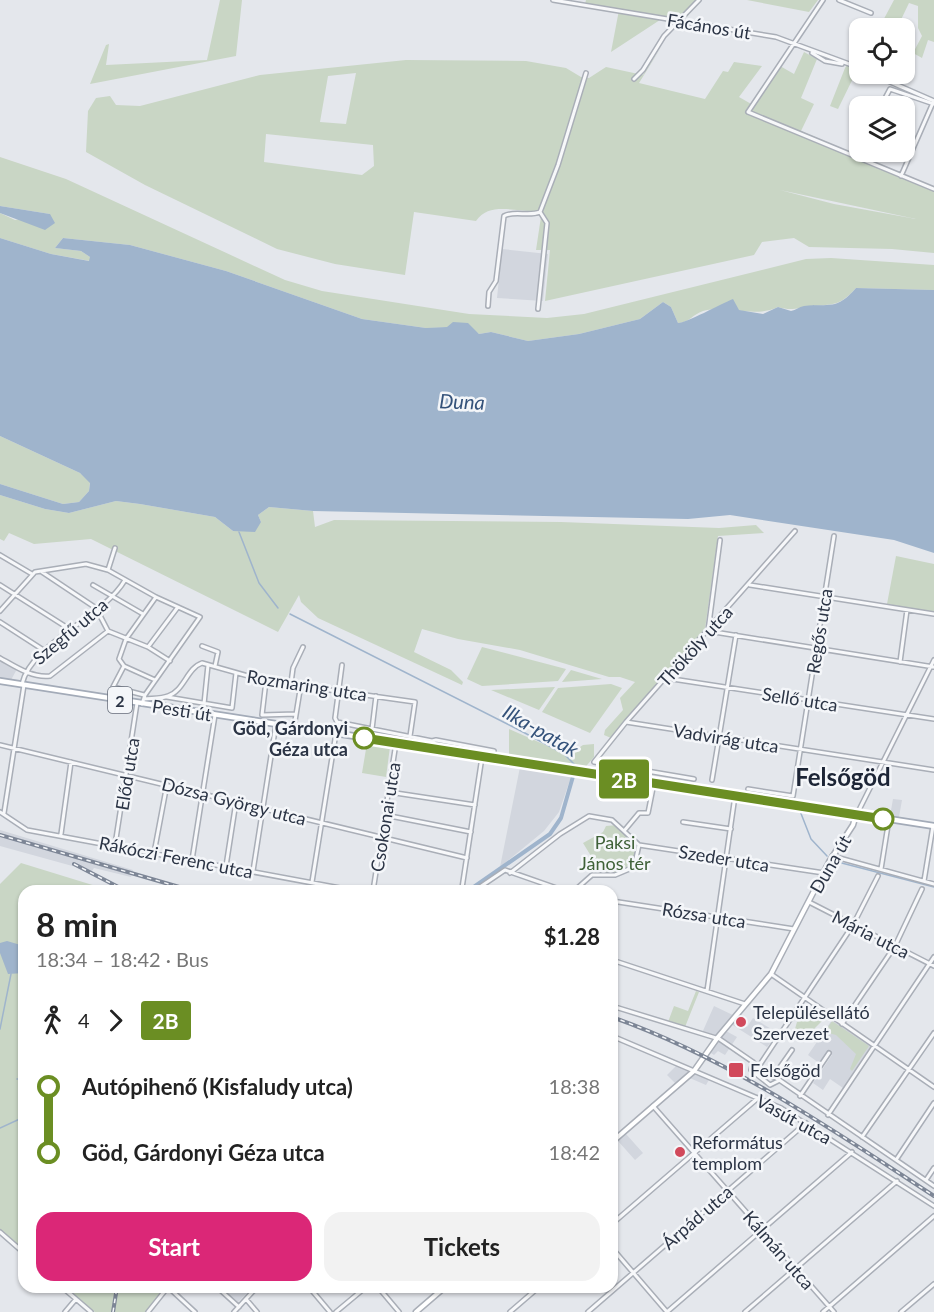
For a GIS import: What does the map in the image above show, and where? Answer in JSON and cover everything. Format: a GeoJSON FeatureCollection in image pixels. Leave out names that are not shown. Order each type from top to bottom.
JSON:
{"type":"FeatureCollection","features":[{"type":"Feature","properties":{"kind":"main road","name":"Pesti út"},"geometry":{"type":"LineString","coordinates":[[0,681],[142,700],[215,715],[933,826]]}},
{"type":"Feature","properties":{"kind":"street","name":"Fácános út"},"geometry":{"type":"LineString","coordinates":[[554,0],[776,37],[849,66]]}},
{"type":"Feature","properties":{"kind":"street"},"geometry":{"type":"LineString","coordinates":[[634,79],[643,70],[664,36],[682,21],[699,0]]}},
{"type":"Feature","properties":{"kind":"street"},"geometry":{"type":"LineString","coordinates":[[823,0],[748,112],[849,154]]}},
{"type":"Feature","properties":{"kind":"street"},"geometry":{"type":"LineString","coordinates":[[839,0],[871,13]]}},
{"type":"Feature","properties":{"kind":"street"},"geometry":{"type":"LineString","coordinates":[[488,306],[489,292],[496,281],[504,216],[508,213],[534,215],[540,212],[558,165],[586,73]]}},
{"type":"Feature","properties":{"kind":"street"},"geometry":{"type":"LineString","coordinates":[[894,84],[926,98],[933,104]]}},
{"type":"Feature","properties":{"kind":"street"},"geometry":{"type":"LineString","coordinates":[[886,96],[890,89],[910,96]]}},
{"type":"Feature","properties":{"kind":"street"},"geometry":{"type":"LineString","coordinates":[[915,98],[933,104]]}},
{"type":"Feature","properties":{"kind":"street"},"geometry":{"type":"LineString","coordinates":[[901,176],[933,104]]}},
{"type":"Feature","properties":{"kind":"street"},"geometry":{"type":"LineString","coordinates":[[868,162],[934,189]]}},
{"type":"Feature","properties":{"kind":"street"},"geometry":{"type":"LineString","coordinates":[[538,309],[547,223],[540,212]]}},
{"type":"Feature","properties":{"kind":"street","name":"Thököly utca"},"geometry":{"type":"LineString","coordinates":[[694,779],[594,762],[626,722],[750,585],[795,531]]}},
{"type":"Feature","properties":{"kind":"street","name":"Regős utca"},"geometry":{"type":"LineString","coordinates":[[748,789],[793,796],[834,537]]}},
{"type":"Feature","properties":{"kind":"street"},"geometry":{"type":"LineString","coordinates":[[720,540],[708,631],[932,667]]}},
{"type":"Feature","properties":{"kind":"street"},"geometry":{"type":"LineString","coordinates":[[108,570],[115,548]]}},
{"type":"Feature","properties":{"kind":"street"},"geometry":{"type":"LineString","coordinates":[[0,555],[32,574]]}},
{"type":"Feature","properties":{"kind":"street"},"geometry":{"type":"LineString","coordinates":[[0,611],[32,574],[86,564],[108,570],[156,597],[200,617],[142,700]]}},
{"type":"Feature","properties":{"kind":"street"},"geometry":{"type":"LineString","coordinates":[[40,571],[96,608],[108,631],[148,647],[170,661]]}},
{"type":"Feature","properties":{"kind":"street","name":"Szegfű utca"},"geometry":{"type":"LineString","coordinates":[[2,813],[25,672],[30,664],[110,597],[125,580]]}},
{"type":"Feature","properties":{"kind":"street"},"geometry":{"type":"LineString","coordinates":[[0,585],[71,630]]}},
{"type":"Feature","properties":{"kind":"street"},"geometry":{"type":"LineString","coordinates":[[93,585],[110,597],[143,614]]}},
{"type":"Feature","properties":{"kind":"street"},"geometry":{"type":"LineString","coordinates":[[750,585],[934,614]]}},
{"type":"Feature","properties":{"kind":"street"},"geometry":{"type":"LineString","coordinates":[[155,680],[124,666],[119,659],[126,639],[156,597]]}},
{"type":"Feature","properties":{"kind":"street"},"geometry":{"type":"LineString","coordinates":[[148,647],[178,607]]}},
{"type":"Feature","properties":{"kind":"street"},"geometry":{"type":"LineString","coordinates":[[900,662],[907,610]]}},
{"type":"Feature","properties":{"kind":"street"},"geometry":{"type":"LineString","coordinates":[[0,622],[45,651]]}},
{"type":"Feature","properties":{"kind":"street"},"geometry":{"type":"LineString","coordinates":[[0,658],[25,672],[41,677],[50,676],[108,631]]}},
{"type":"Feature","properties":{"kind":"street"},"geometry":{"type":"LineString","coordinates":[[712,780],[736,635]]}},
{"type":"Feature","properties":{"kind":"street"},"geometry":{"type":"LineString","coordinates":[[202,646],[218,652],[214,666]]}},
{"type":"Feature","properties":{"kind":"street"},"geometry":{"type":"LineString","coordinates":[[291,683],[293,668],[303,647]]}},
{"type":"Feature","properties":{"kind":"street","name":"Duna út"},"geometry":{"type":"LineString","coordinates":[[618,1137],[694,1071],[717,1038],[771,974],[831,859],[854,825],[856,815],[881,762],[934,660]]}},
{"type":"Feature","properties":{"kind":"street"},"geometry":{"type":"LineString","coordinates":[[342,664],[336,721],[494,751]]}},
{"type":"Feature","properties":{"kind":"street"},"geometry":{"type":"LineString","coordinates":[[124,666],[113,687],[142,700],[167,697],[180,687],[197,665],[208,665],[204,704]]}},
{"type":"Feature","properties":{"kind":"street","name":"Rozmaring utca"},"geometry":{"type":"LineString","coordinates":[[208,665],[266,681],[338,689],[415,702],[410,736]]}},
{"type":"Feature","properties":{"kind":"street","name":"Pesti út"},"geometry":{"type":"LineString","coordinates":[[167,697],[232,708],[236,673]]}},
{"type":"Feature","properties":{"kind":"street","name":"Sellő utca"},"geometry":{"type":"LineString","coordinates":[[666,678],[934,719]]}},
{"type":"Feature","properties":{"kind":"street"},"geometry":{"type":"LineString","coordinates":[[266,681],[262,715],[296,714]]}},
{"type":"Feature","properties":{"kind":"street"},"geometry":{"type":"LineString","coordinates":[[294,727],[301,684]]}},
{"type":"Feature","properties":{"kind":"street"},"geometry":{"type":"LineString","coordinates":[[372,729],[376,695]]}},
{"type":"Feature","properties":{"kind":"street","name":"Előd utca"},"geometry":{"type":"LineString","coordinates":[[116,845],[142,700]]}},
{"type":"Feature","properties":{"kind":"street"},"geometry":{"type":"LineString","coordinates":[[192,861],[215,715]]}},
{"type":"Feature","properties":{"kind":"street","name":"Vadvirág utca"},"geometry":{"type":"LineString","coordinates":[[626,722],[934,770]]}},
{"type":"Feature","properties":{"kind":"street"},"geometry":{"type":"LineString","coordinates":[[253,871],[276,724]]}},
{"type":"Feature","properties":{"kind":"street"},"geometry":{"type":"LineString","coordinates":[[312,882],[336,733]]}},
{"type":"Feature","properties":{"kind":"street"},"geometry":{"type":"LineString","coordinates":[[431,748],[432,741]]}},
{"type":"Feature","properties":{"kind":"street","name":"Csokonai utca"},"geometry":{"type":"LineString","coordinates":[[374,885],[396,742]]}},
{"type":"Feature","properties":{"kind":"street","name":"Dózsa György utca"},"geometry":{"type":"LineString","coordinates":[[0,746],[167,784],[467,858]]}},
{"type":"Feature","properties":{"kind":"street"},"geometry":{"type":"LineString","coordinates":[[462,885],[482,757]]}},
{"type":"Feature","properties":{"kind":"street"},"geometry":{"type":"LineString","coordinates":[[60,835],[71,762]]}},
{"type":"Feature","properties":{"kind":"street"},"geometry":{"type":"LineString","coordinates":[[624,831],[639,813],[648,813],[654,783]]}},
{"type":"Feature","properties":{"kind":"street"},"geometry":{"type":"LineString","coordinates":[[154,853],[167,784]]}},
{"type":"Feature","properties":{"kind":"street"},"geometry":{"type":"LineString","coordinates":[[388,792],[475,806]]}},
{"type":"Feature","properties":{"kind":"street"},"geometry":{"type":"LineString","coordinates":[[707,991],[735,796]]}},
{"type":"Feature","properties":{"kind":"street"},"geometry":{"type":"LineString","coordinates":[[226,866],[236,802]]}},
{"type":"Feature","properties":{"kind":"street","name":"Rákóczi Ferenc utca"},"geometry":{"type":"LineString","coordinates":[[2,813],[27,830],[327,885]]}},
{"type":"Feature","properties":{"kind":"street"},"geometry":{"type":"LineString","coordinates":[[385,815],[471,832]]}},
{"type":"Feature","properties":{"kind":"street"},"geometry":{"type":"LineString","coordinates":[[510,873],[587,816],[612,820],[639,845],[634,867],[615,875],[592,875],[581,885]]}},
{"type":"Feature","properties":{"kind":"street"},"geometry":{"type":"LineString","coordinates":[[881,869],[889,819]]}},
{"type":"Feature","properties":{"kind":"street"},"geometry":{"type":"LineString","coordinates":[[683,822],[731,828]]}},
{"type":"Feature","properties":{"kind":"street"},"geometry":{"type":"LineString","coordinates":[[924,881],[933,826]]}},
{"type":"Feature","properties":{"kind":"street","name":"Szeder utca"},"geometry":{"type":"LineString","coordinates":[[639,845],[824,873]]}},
{"type":"Feature","properties":{"kind":"street"},"geometry":{"type":"LineString","coordinates":[[831,859],[881,869],[934,884]]}},
{"type":"Feature","properties":{"kind":"street"},"geometry":{"type":"LineString","coordinates":[[483,885],[505,870],[547,885]]}},
{"type":"Feature","properties":{"kind":"street"},"geometry":{"type":"LineString","coordinates":[[759,1066],[853,925],[878,876]]}},
{"type":"Feature","properties":{"kind":"street"},"geometry":{"type":"LineString","coordinates":[[842,1024],[894,946],[922,889]]}},
{"type":"Feature","properties":{"kind":"street","name":"Rózsa utca"},"geometry":{"type":"LineString","coordinates":[[618,902],[795,929]]}},
{"type":"Feature","properties":{"kind":"street","name":"Mária utca"},"geometry":{"type":"LineString","coordinates":[[809,902],[932,965]]}},
{"type":"Feature","properties":{"kind":"street"},"geometry":{"type":"LineString","coordinates":[[828,1115],[932,965],[934,957]]}},
{"type":"Feature","properties":{"kind":"street"},"geometry":{"type":"LineString","coordinates":[[618,962],[745,1004]]}},
{"type":"Feature","properties":{"kind":"street"},"geometry":{"type":"LineString","coordinates":[[771,974],[934,1087]]}},
{"type":"Feature","properties":{"kind":"street"},"geometry":{"type":"LineString","coordinates":[[618,1008],[717,1038],[934,1186]]}},
{"type":"Feature","properties":{"kind":"street"},"geometry":{"type":"LineString","coordinates":[[862,1137],[934,1033]]}},
{"type":"Feature","properties":{"kind":"street","name":"Vasút utca"},"geometry":{"type":"LineString","coordinates":[[618,1039],[758,1098],[806,1123],[934,1206]]}},
{"type":"Feature","properties":{"kind":"street"},"geometry":{"type":"LineString","coordinates":[[773,1077],[792,1050]]}},
{"type":"Feature","properties":{"kind":"street"},"geometry":{"type":"LineString","coordinates":[[800,1096],[829,1053]]}},
{"type":"Feature","properties":{"kind":"street"},"geometry":{"type":"LineString","coordinates":[[753,1062],[751,1070],[767,1083],[770,1085],[778,1081]]}},
{"type":"Feature","properties":{"kind":"street"},"geometry":{"type":"LineString","coordinates":[[618,1218],[758,1098]]}},
{"type":"Feature","properties":{"kind":"street"},"geometry":{"type":"LineString","coordinates":[[896,1160],[934,1103]]}},
{"type":"Feature","properties":{"kind":"street","name":"Kálmán utca"},"geometry":{"type":"LineString","coordinates":[[653,1106],[834,1312]]}},
{"type":"Feature","properties":{"kind":"street","name":"Árpád utca"},"geometry":{"type":"LineString","coordinates":[[618,1285],[806,1123]]}},
{"type":"Feature","properties":{"kind":"street"},"geometry":{"type":"LineString","coordinates":[[618,1255],[667,1312],[852,1152]]}},
{"type":"Feature","properties":{"kind":"street"},"geometry":{"type":"LineString","coordinates":[[926,1180],[934,1168]]}},
{"type":"Feature","properties":{"kind":"street"},"geometry":{"type":"LineString","coordinates":[[745,1312],[897,1181]]}},
{"type":"Feature","properties":{"kind":"street"},"geometry":{"type":"LineString","coordinates":[[823,1312],[934,1216]]}},
{"type":"Feature","properties":{"kind":"street"},"geometry":{"type":"LineString","coordinates":[[0,1232],[18,1248]]}},
{"type":"Feature","properties":{"kind":"street"},"geometry":{"type":"LineString","coordinates":[[902,1312],[934,1284]]}},
{"type":"Feature","properties":{"kind":"street"},"geometry":{"type":"LineString","coordinates":[[69,1293],[91,1312]]}},
{"type":"Feature","properties":{"kind":"street"},"geometry":{"type":"LineString","coordinates":[[148,1312],[163,1293]]}},
{"type":"Feature","properties":{"kind":"street"},"geometry":{"type":"LineString","coordinates":[[174,1293],[195,1312]]}},
{"type":"Feature","properties":{"kind":"street"},"geometry":{"type":"LineString","coordinates":[[224,1293],[239,1307]]}},
{"type":"Feature","properties":{"kind":"street"},"geometry":{"type":"LineString","coordinates":[[234,1312],[252,1293]]}},
{"type":"Feature","properties":{"kind":"street"},"geometry":{"type":"LineString","coordinates":[[314,1293],[330,1312]]}},
{"type":"Feature","properties":{"kind":"street"},"geometry":{"type":"LineString","coordinates":[[336,1312],[359,1293]]}},
{"type":"Feature","properties":{"kind":"street"},"geometry":{"type":"LineString","coordinates":[[383,1293],[399,1312]]}},
{"type":"Feature","properties":{"kind":"street"},"geometry":{"type":"LineString","coordinates":[[416,1312],[438,1293]]}},
{"type":"Feature","properties":{"kind":"street"},"geometry":{"type":"LineString","coordinates":[[510,1312],[532,1293]]}},
{"type":"Feature","properties":{"kind":"street","name":"Árpád utca"},"geometry":{"type":"LineString","coordinates":[[588,1312],[609,1293]]}},
{"type":"Feature","properties":{"kind":"street"},"geometry":{"type":"LineString","coordinates":[[65,1312],[76,1299]]}},
{"type":"Feature","properties":{"kind":"street"},"geometry":{"type":"LineString","coordinates":[[246,1299],[257,1312]]}},
{"type":"Feature","properties":{"kind":"shaded area"},"geometry":{"type":"Polygon","coordinates":[[[502,249],[548,254],[543,301],[497,298],[502,249]]]}},
{"type":"Feature","properties":{"kind":"shaded area"},"geometry":{"type":"Polygon","coordinates":[[[0,659],[17,669],[11,680],[0,679],[0,659]]]}},
{"type":"Feature","properties":{"kind":"shaded area"},"geometry":{"type":"Polygon","coordinates":[[[520,767],[571,777],[559,812],[544,831],[500,867],[520,767]]]}},
{"type":"Feature","properties":{"kind":"shaded area"},"geometry":{"type":"Polygon","coordinates":[[[893,799],[902,800],[899,817],[890,816],[893,799]]]}},
{"type":"Feature","properties":{"kind":"shaded area"},"geometry":{"type":"Polygon","coordinates":[[[0,830],[133,870],[131,877],[94,868],[90,874],[76,867],[0,846],[0,830]]]}},
{"type":"Feature","properties":{"kind":"shaded area"},"geometry":{"type":"Polygon","coordinates":[[[714,1006],[737,1017],[740,1015],[745,1019],[742,1023],[747,1027],[753,1018],[778,1033],[767,1047],[731,1024],[726,1031],[737,1037],[725,1055],[718,1051],[714,1055],[708,1051],[716,1037],[702,1033],[714,1006]]]}},
{"type":"Feature","properties":{"kind":"shaded area"},"geometry":{"type":"Polygon","coordinates":[[[832,1020],[871,1046],[843,1088],[830,1079],[823,1090],[813,1083],[832,1055],[827,1052],[819,1063],[808,1055],[832,1020]]]}},
{"type":"Feature","properties":{"kind":"shaded area"},"geometry":{"type":"Polygon","coordinates":[[[678,1064],[710,1078],[706,1085],[685,1076],[675,1083],[667,1075],[678,1064]]]}},
{"type":"Feature","properties":{"kind":"shaded area"},"geometry":{"type":"Polygon","coordinates":[[[626,1134],[643,1153],[635,1160],[618,1141],[626,1134]]]}},
{"type":"Feature","properties":{"kind":"shaded area"},"geometry":{"type":"Polygon","coordinates":[[[228,1293],[247,1293],[238,1302],[228,1293]]]}},
{"type":"Feature","properties":{"kind":"green space"},"geometry":{"type":"Polygon","coordinates":[[[220,0],[242,0],[236,56],[90,84],[106,45],[109,44],[106,65],[207,60],[220,0]]]}},
{"type":"Feature","properties":{"kind":"green space"},"geometry":{"type":"Polygon","coordinates":[[[586,0],[700,0],[687,17],[666,16],[611,52],[619,10],[585,4],[586,0]]]}},
{"type":"Feature","properties":{"kind":"green space"},"geometry":{"type":"Polygon","coordinates":[[[747,0],[818,0],[809,12],[747,0]]]}},
{"type":"Feature","properties":{"kind":"green space"},"geometry":{"type":"Polygon","coordinates":[[[894,0],[934,0],[934,42],[928,40],[922,58],[915,54],[922,36],[918,28],[918,6],[909,3],[902,18],[884,18],[894,0]]]}},
{"type":"Feature","properties":{"kind":"green space"},"geometry":{"type":"Polygon","coordinates":[[[662,46],[639,83],[705,99],[723,71],[728,72],[734,62],[762,66],[739,97],[753,105],[780,66],[794,74],[804,52],[817,59],[801,98],[814,104],[801,131],[849,152],[849,162],[873,162],[934,188],[934,253],[892,249],[809,247],[794,238],[762,242],[754,255],[545,301],[550,250],[536,250],[542,210],[498,209],[482,214],[476,221],[414,212],[405,275],[335,264],[277,249],[145,185],[86,152],[88,111],[96,98],[110,96],[116,105],[140,106],[260,75],[406,60],[526,61],[566,68],[581,77],[589,78],[606,67],[643,75],[662,46]],[[356,73],[328,76],[320,122],[346,124],[356,73]],[[266,134],[264,162],[362,175],[374,166],[373,145],[266,134]],[[780,190],[834,204],[916,219],[780,190]]]}},
{"type":"Feature","properties":{"kind":"green space"},"geometry":{"type":"Polygon","coordinates":[[[849,62],[850,84],[838,109],[830,106],[849,62]]]}},
{"type":"Feature","properties":{"kind":"green space"},"geometry":{"type":"Polygon","coordinates":[[[0,157],[66,179],[285,280],[322,291],[469,314],[547,318],[584,314],[806,259],[831,258],[934,265],[934,290],[856,288],[840,302],[830,305],[794,309],[778,307],[759,312],[713,309],[700,312],[685,322],[678,323],[671,307],[663,302],[640,319],[579,334],[528,341],[491,332],[479,334],[470,327],[426,328],[362,319],[226,271],[130,245],[63,238],[55,248],[81,251],[90,257],[90,261],[51,254],[0,238],[0,213],[15,220],[50,214],[0,206],[0,157]]]}},
{"type":"Feature","properties":{"kind":"green space"},"geometry":{"type":"Polygon","coordinates":[[[0,436],[80,473],[90,482],[89,491],[79,502],[63,504],[0,484],[0,436]]]}},
{"type":"Feature","properties":{"kind":"green space"},"geometry":{"type":"Polygon","coordinates":[[[0,495],[45,509],[69,513],[116,501],[140,504],[215,517],[233,531],[261,522],[258,515],[269,507],[313,511],[315,527],[334,520],[561,522],[719,528],[756,525],[764,533],[718,536],[705,629],[611,738],[604,735],[605,730],[623,710],[620,698],[635,682],[620,677],[609,677],[520,650],[458,639],[422,629],[414,652],[451,670],[463,682],[462,685],[318,618],[301,602],[299,595],[278,632],[91,539],[34,544],[9,533],[4,541],[0,539],[0,495]]]}},
{"type":"Feature","properties":{"kind":"green space"},"geometry":{"type":"Polygon","coordinates":[[[896,556],[934,564],[934,612],[887,604],[896,556]]]}},
{"type":"Feature","properties":{"kind":"green space"},"geometry":{"type":"Polygon","coordinates":[[[482,647],[566,669],[558,681],[482,686],[467,679],[482,647]]]}},
{"type":"Feature","properties":{"kind":"green space"},"geometry":{"type":"Polygon","coordinates":[[[571,670],[602,679],[562,682],[571,670]]]}},
{"type":"Feature","properties":{"kind":"green space"},"geometry":{"type":"Polygon","coordinates":[[[611,684],[622,688],[590,733],[542,712],[558,688],[611,684]]]}},
{"type":"Feature","properties":{"kind":"green space"},"geometry":{"type":"Polygon","coordinates":[[[555,687],[539,710],[491,690],[555,687]]]}},
{"type":"Feature","properties":{"kind":"green space"},"geometry":{"type":"Polygon","coordinates":[[[509,729],[568,755],[583,745],[594,744],[594,757],[582,771],[509,759],[509,729]]]}},
{"type":"Feature","properties":{"kind":"green space"},"geometry":{"type":"Polygon","coordinates":[[[367,743],[390,747],[386,777],[362,773],[367,743]]]}},
{"type":"Feature","properties":{"kind":"green space","name":"Paksi János tér"},"geometry":{"type":"Polygon","coordinates":[[[617,825],[639,845],[634,867],[615,875],[602,874],[583,843],[603,832],[606,826],[617,825]]]}},
{"type":"Feature","properties":{"kind":"green space"},"geometry":{"type":"Polygon","coordinates":[[[21,863],[92,885],[18,885],[18,1248],[0,1232],[0,884],[21,863]]]}},
{"type":"Feature","properties":{"kind":"green space"},"geometry":{"type":"Polygon","coordinates":[[[696,991],[699,992],[685,1027],[668,1022],[674,1006],[688,1011],[696,991]]]}},
{"type":"Feature","properties":{"kind":"green space"},"geometry":{"type":"Polygon","coordinates":[[[815,1008],[826,1017],[805,1038],[795,1029],[797,1022],[808,1018],[815,1008]]]}},
{"type":"Feature","properties":{"kind":"green space"},"geometry":{"type":"Polygon","coordinates":[[[832,1021],[869,1046],[852,1071],[850,1069],[856,1054],[836,1035],[825,1032],[832,1021]]]}},
{"type":"Feature","properties":{"kind":"green space"},"geometry":{"type":"Polygon","coordinates":[[[71,1293],[161,1293],[145,1312],[95,1312],[71,1293]]]}},
{"type":"Feature","properties":{"kind":"water"},"geometry":{"type":"Polygon","coordinates":[[[0,206],[50,214],[55,223],[45,230],[0,213],[0,206]]]}},
{"type":"Feature","properties":{"kind":"water","name":"Duna"},"geometry":{"type":"Polygon","coordinates":[[[0,238],[51,254],[89,261],[90,257],[81,251],[55,248],[63,238],[130,245],[226,271],[362,319],[426,328],[447,327],[453,322],[468,323],[479,334],[491,332],[528,341],[579,334],[640,319],[663,302],[671,307],[678,323],[733,299],[739,310],[763,314],[778,307],[791,311],[804,306],[838,303],[856,288],[934,290],[934,553],[894,540],[730,515],[688,519],[313,511],[269,507],[258,515],[261,522],[255,532],[233,531],[215,517],[140,504],[116,501],[69,513],[45,509],[0,495],[0,484],[63,504],[79,502],[89,491],[90,483],[80,473],[0,436],[0,238]]]}},
{"type":"Feature","properties":{"kind":"water"},"geometry":{"type":"Polygon","coordinates":[[[7,941],[18,944],[18,973],[8,974],[0,953],[0,943],[7,941]]]}},
{"type":"Feature","properties":{"kind":"waterway","name":"Ilka-patak"},"geometry":{"type":"LineString","coordinates":[[239,532],[259,583],[278,608]]}},
{"type":"Feature","properties":{"kind":"waterway","name":"Ilka-patak"},"geometry":{"type":"LineString","coordinates":[[290,614],[523,732],[564,754],[576,766],[800,802]]}},
{"type":"Feature","properties":{"kind":"waterway"},"geometry":{"type":"LineString","coordinates":[[477,885],[550,834],[561,818],[576,766]]}},
{"type":"Feature","properties":{"kind":"waterway","name":"Ilka-patak"},"geometry":{"type":"LineString","coordinates":[[800,811],[811,839],[827,856]]}},
{"type":"Feature","properties":{"kind":"waterway","name":"Ilka-patak"},"geometry":{"type":"LineString","coordinates":[[834,861],[934,887]]}},
{"type":"Feature","properties":{"kind":"waterway"},"geometry":{"type":"LineString","coordinates":[[0,1029],[11,974]]}},
{"type":"Feature","properties":{"kind":"waterway"},"geometry":{"type":"LineString","coordinates":[[0,1128],[18,1120]]}},
{"type":"Feature","properties":{"kind":"railway"},"geometry":{"type":"LineString","coordinates":[[0,835],[172,885]]}},
{"type":"Feature","properties":{"kind":"railway"},"geometry":{"type":"LineString","coordinates":[[74,864],[114,885]]}},
{"type":"Feature","properties":{"kind":"railway"},"geometry":{"type":"LineString","coordinates":[[618,1019],[697,1053],[738,1074],[817,1121],[934,1196]]}},
{"type":"Feature","properties":{"kind":"railway"},"geometry":{"type":"LineString","coordinates":[[113,1312],[116,1293]]}},
{"type":"Feature","properties":{"kind":"bus line","name":"2B"},"geometry":{"type":"LineString","coordinates":[[364,738],[883,819]]}},
{"type":"Feature","properties":{"kind":"place","name":"Göd, Gárdonyi Géza utca"},"geometry":{"type":"Point","coordinates":[364,738]}},
{"type":"Feature","properties":{"kind":"place","name":"Településellátó Szervezet"},"geometry":{"type":"Point","coordinates":[741,1022]}},
{"type":"Feature","properties":{"kind":"place","name":"Felsőgöd"},"geometry":{"type":"Point","coordinates":[736,1070]}},
{"type":"Feature","properties":{"kind":"place","name":"Református templom"},"geometry":{"type":"Point","coordinates":[680,1152]}},
{"type":"Feature","properties":{"kind":"district","name":"Felsőgöd"},"geometry":{"type":"Point","coordinates":[843,776]}}]}
